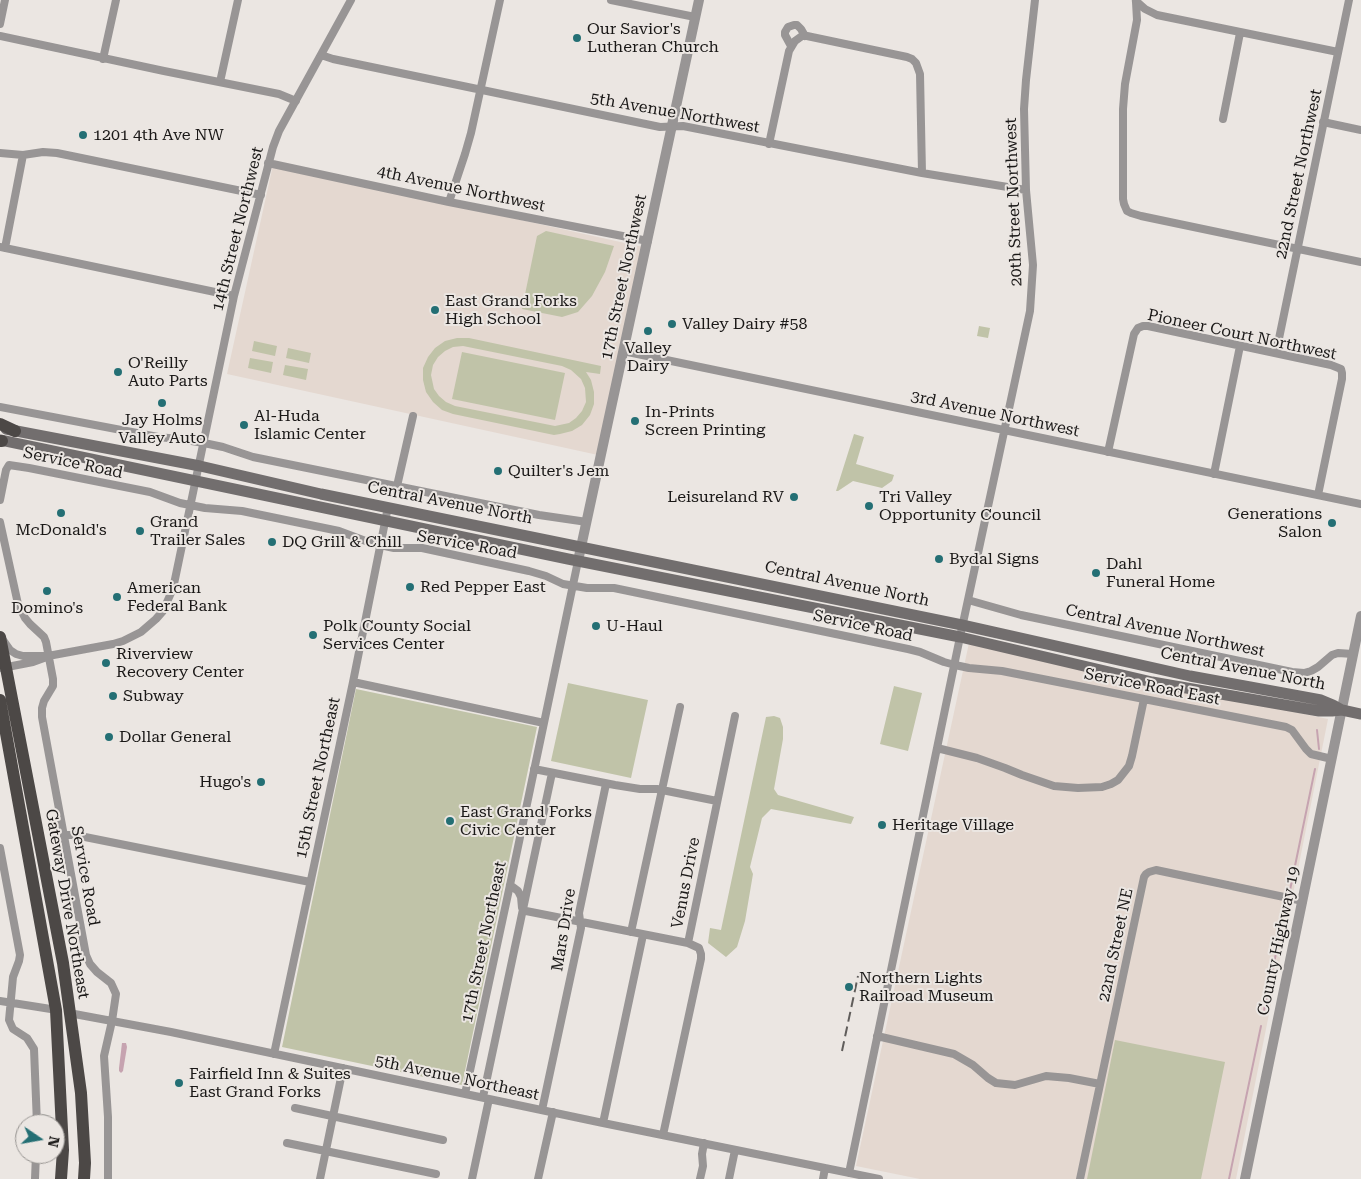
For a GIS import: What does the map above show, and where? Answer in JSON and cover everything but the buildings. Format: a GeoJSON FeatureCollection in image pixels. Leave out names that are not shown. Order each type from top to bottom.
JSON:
{"type":"FeatureCollection","features":[{"type":"Feature","properties":{"kind":"highway"},"geometry":{"type":"LineString","coordinates":[[0,435],[15,431]]}},
{"type":"Feature","properties":{"kind":"highway","name":"Gateway Drive Northeast"},"geometry":{"type":"LineString","coordinates":[[0,636],[3,668],[63,963],[71,1013],[81,1093],[85,1163],[84,1179]]}},
{"type":"Feature","properties":{"kind":"highway","name":"Gateway Drive Northeast"},"geometry":{"type":"LineString","coordinates":[[0,700],[56,1010],[63,1150],[61,1179]]}},
{"type":"Feature","properties":{"kind":"main road","name":"Central Avenue North"},"geometry":{"type":"LineString","coordinates":[[15,431],[200,466],[321,494],[962,625],[1190,676],[1321,700],[1342,710]]}},
{"type":"Feature","properties":{"kind":"main road","name":"Central Avenue North"},"geometry":{"type":"LineString","coordinates":[[0,435],[196,481],[578,561],[960,637],[1152,682],[1318,711],[1342,710]]}},
{"type":"Feature","properties":{"kind":"main road"},"geometry":{"type":"LineString","coordinates":[[1342,710],[1361,714]]}},
{"type":"Feature","properties":{"kind":"street"},"geometry":{"type":"LineString","coordinates":[[0,24],[5,0]]}},
{"type":"Feature","properties":{"kind":"street"},"geometry":{"type":"LineString","coordinates":[[103,59],[116,0]]}},
{"type":"Feature","properties":{"kind":"street"},"geometry":{"type":"LineString","coordinates":[[220,82],[238,0]]}},
{"type":"Feature","properties":{"kind":"street","name":"14th Street Northwest"},"geometry":{"type":"LineString","coordinates":[[48,656],[113,644],[141,632],[163,611],[172,593],[234,296],[268,163],[276,139],[351,0]]}},
{"type":"Feature","properties":{"kind":"street"},"geometry":{"type":"LineString","coordinates":[[449,202],[465,154],[500,0]]}},
{"type":"Feature","properties":{"kind":"street"},"geometry":{"type":"LineString","coordinates":[[611,0],[695,18]]}},
{"type":"Feature","properties":{"kind":"street","name":"17th Street Northwest"},"geometry":{"type":"LineString","coordinates":[[578,561],[699,0]]}},
{"type":"Feature","properties":{"kind":"street","name":"20th Street Northwest"},"geometry":{"type":"LineString","coordinates":[[848,1173],[962,625],[1030,311],[1033,265],[1026,190],[1025,100],[1035,0]]}},
{"type":"Feature","properties":{"kind":"street","name":"22nd Street Northwest"},"geometry":{"type":"LineString","coordinates":[[1276,353],[1349,0]]}},
{"type":"Feature","properties":{"kind":"street"},"geometry":{"type":"LineString","coordinates":[[1136,1],[1145,9],[1157,15],[1338,52]]}},
{"type":"Feature","properties":{"kind":"street"},"geometry":{"type":"LineString","coordinates":[[1136,1],[1137,20],[1125,84],[1123,109],[1123,199],[1127,210],[1141,216],[1361,262]]}},
{"type":"Feature","properties":{"kind":"street"},"geometry":{"type":"LineString","coordinates":[[792,46],[785,35],[788,27],[797,25],[805,36]]}},
{"type":"Feature","properties":{"kind":"street"},"geometry":{"type":"LineString","coordinates":[[1223,119],[1240,33]]}},
{"type":"Feature","properties":{"kind":"street"},"geometry":{"type":"LineString","coordinates":[[0,36],[103,59],[279,94],[296,101]]}},
{"type":"Feature","properties":{"kind":"street"},"geometry":{"type":"LineString","coordinates":[[770,144],[789,50],[798,38],[805,36],[907,57],[916,63],[920,74],[922,173]]}},
{"type":"Feature","properties":{"kind":"street","name":"5th Avenue Northwest"},"geometry":{"type":"LineString","coordinates":[[321,55],[660,126],[683,126],[922,173],[1026,190]]}},
{"type":"Feature","properties":{"kind":"street"},"geometry":{"type":"LineString","coordinates":[[1324,122],[1361,130]]}},
{"type":"Feature","properties":{"kind":"street"},"geometry":{"type":"LineString","coordinates":[[0,153],[23,155],[43,152],[57,153],[261,195]]}},
{"type":"Feature","properties":{"kind":"street"},"geometry":{"type":"LineString","coordinates":[[23,155],[3,248],[234,296]]}},
{"type":"Feature","properties":{"kind":"street","name":"4th Avenue Northwest"},"geometry":{"type":"LineString","coordinates":[[268,163],[449,202],[648,241]]}},
{"type":"Feature","properties":{"kind":"street","name":"Pioneer Court Northwest"},"geometry":{"type":"LineString","coordinates":[[1108,452],[1134,334],[1138,328],[1148,326],[1338,367],[1342,371],[1342,379],[1318,495]]}},
{"type":"Feature","properties":{"kind":"street"},"geometry":{"type":"LineString","coordinates":[[1214,474],[1240,346]]}},
{"type":"Feature","properties":{"kind":"street","name":"3rd Avenue Northwest"},"geometry":{"type":"LineString","coordinates":[[623,351],[1361,504]]}},
{"type":"Feature","properties":{"kind":"street"},"geometry":{"type":"LineString","coordinates":[[0,407],[158,437],[204,443],[253,457],[540,515],[587,522]]}},
{"type":"Feature","properties":{"kind":"street"},"geometry":{"type":"LineString","coordinates":[[397,486],[413,416]]}},
{"type":"Feature","properties":{"kind":"street","name":"Service Road"},"geometry":{"type":"LineString","coordinates":[[0,500],[6,470],[11,464],[150,492],[180,503],[205,508],[242,511],[339,531],[362,540],[394,548],[422,548],[529,570],[559,583],[573,586],[614,588],[908,649],[955,665]]}},
{"type":"Feature","properties":{"kind":"street","name":"15th Street Northeast"},"geometry":{"type":"LineString","coordinates":[[274,1054],[388,507]]}},
{"type":"Feature","properties":{"kind":"street","name":"Service Road"},"geometry":{"type":"LineString","coordinates":[[0,522],[18,604],[25,618],[44,637],[46,642],[53,686],[44,701],[42,718],[86,955],[90,964],[97,972],[111,983],[116,994],[104,1056],[108,1117],[108,1179]]}},
{"type":"Feature","properties":{"kind":"street","name":"17th Street Northeast"},"geometry":{"type":"LineString","coordinates":[[465,1094],[578,561]]}},
{"type":"Feature","properties":{"kind":"street","name":"Central Avenue Northwest"},"geometry":{"type":"LineString","coordinates":[[968,600],[1021,615],[1292,672],[1304,673],[1310,671],[1332,655],[1338,653],[1353,654]]}},
{"type":"Feature","properties":{"kind":"street","name":"County Highway 19"},"geometry":{"type":"LineString","coordinates":[[1245,1179],[1361,616]]}},
{"type":"Feature","properties":{"kind":"street"},"geometry":{"type":"LineString","coordinates":[[0,636],[16,654],[23,656],[48,656]]}},
{"type":"Feature","properties":{"kind":"street"},"geometry":{"type":"LineString","coordinates":[[3,668],[33,662],[48,656]]}},
{"type":"Feature","properties":{"kind":"street","name":"Service Road East"},"geometry":{"type":"LineString","coordinates":[[955,665],[1002,671],[1286,727],[1296,734],[1311,754],[1332,759]]}},
{"type":"Feature","properties":{"kind":"street"},"geometry":{"type":"LineString","coordinates":[[353,682],[544,722]]}},
{"type":"Feature","properties":{"kind":"street"},"geometry":{"type":"LineString","coordinates":[[937,748],[977,758],[1054,786],[1102,787],[1118,780],[1129,766],[1144,699]]}},
{"type":"Feature","properties":{"kind":"street"},"geometry":{"type":"LineString","coordinates":[[631,932],[680,707]]}},
{"type":"Feature","properties":{"kind":"street","name":"Venus Drive"},"geometry":{"type":"LineString","coordinates":[[663,1135],[702,960],[699,948],[688,943],[735,716]]}},
{"type":"Feature","properties":{"kind":"street"},"geometry":{"type":"LineString","coordinates":[[534,769],[606,784],[640,789],[653,788],[717,801]]}},
{"type":"Feature","properties":{"kind":"street"},"geometry":{"type":"LineString","coordinates":[[472,1179],[486,1098],[552,773]]}},
{"type":"Feature","properties":{"kind":"street","name":"Mars Drive"},"geometry":{"type":"LineString","coordinates":[[542,1110],[581,928],[579,913],[606,784]]}},
{"type":"Feature","properties":{"kind":"street"},"geometry":{"type":"LineString","coordinates":[[64,837],[74,834],[310,882]]}},
{"type":"Feature","properties":{"kind":"street"},"geometry":{"type":"LineString","coordinates":[[0,848],[20,955],[13,976],[9,1017],[12,1027],[27,1038],[34,1049],[37,1114]]}},
{"type":"Feature","properties":{"kind":"street","name":"22nd Street NE"},"geometry":{"type":"LineString","coordinates":[[1080,1179],[1146,874],[1156,870],[1303,901]]}},
{"type":"Feature","properties":{"kind":"street"},"geometry":{"type":"LineString","coordinates":[[510,885],[520,894],[521,905],[524,910],[688,943]]}},
{"type":"Feature","properties":{"kind":"street"},"geometry":{"type":"LineString","coordinates":[[603,1123],[643,935]]}},
{"type":"Feature","properties":{"kind":"street","name":"5th Avenue Northeast"},"geometry":{"type":"LineString","coordinates":[[0,1001],[112,1021],[879,1179]]}},
{"type":"Feature","properties":{"kind":"street"},"geometry":{"type":"LineString","coordinates":[[877,1036],[954,1054],[973,1065],[996,1083],[1015,1085],[1051,1076],[1100,1084]]}},
{"type":"Feature","properties":{"kind":"street"},"geometry":{"type":"LineString","coordinates":[[320,1179],[343,1068]]}},
{"type":"Feature","properties":{"kind":"street"},"geometry":{"type":"LineString","coordinates":[[295,1108],[444,1140]]}},
{"type":"Feature","properties":{"kind":"street"},"geometry":{"type":"LineString","coordinates":[[538,1179],[553,1112]]}},
{"type":"Feature","properties":{"kind":"street"},"geometry":{"type":"LineString","coordinates":[[287,1143],[436,1174]]}},
{"type":"Feature","properties":{"kind":"street"},"geometry":{"type":"LineString","coordinates":[[700,1179],[703,1166],[702,1154],[704,1143]]}},
{"type":"Feature","properties":{"kind":"street"},"geometry":{"type":"LineString","coordinates":[[728,1179],[735,1150]]}},
{"type":"Feature","properties":{"kind":"street"},"geometry":{"type":"LineString","coordinates":[[35,1179],[36,1164]]}},
{"type":"Feature","properties":{"kind":"street"},"geometry":{"type":"LineString","coordinates":[[823,1179],[825,1168]]}},
{"type":"Feature","properties":{"kind":"shaded area","name":"East Grand Forks High School"},"geometry":{"type":"Polygon","coordinates":[[[273,165],[643,247],[598,455],[227,374],[273,165]]]}},
{"type":"Feature","properties":{"kind":"shaded area"},"geometry":{"type":"Polygon","coordinates":[[[969,643],[1328,719],[1236,1179],[920,1179],[856,1166],[969,643]]]}},
{"type":"Feature","properties":{"kind":"shaded area"},"geometry":{"type":"Polygon","coordinates":[[[122,1043],[126,1043],[127,1047],[121,1073],[119,1068],[122,1043]]]}},
{"type":"Feature","properties":{"kind":"green space"},"geometry":{"type":"Polygon","coordinates":[[[546,231],[614,246],[605,272],[592,296],[578,312],[562,317],[522,309],[537,236],[546,231]]]}},
{"type":"Feature","properties":{"kind":"green space"},"geometry":{"type":"Polygon","coordinates":[[[979,326],[990,328],[988,338],[977,336],[979,326]]]}},
{"type":"Feature","properties":{"kind":"green space"},"geometry":{"type":"Polygon","coordinates":[[[469,338],[601,366],[600,374],[586,372],[591,380],[594,392],[594,404],[590,415],[582,425],[572,431],[554,435],[453,414],[442,410],[426,392],[423,368],[435,348],[445,341],[469,338]],[[463,346],[453,347],[438,357],[433,365],[431,375],[434,389],[439,396],[455,406],[555,426],[569,423],[576,418],[586,402],[585,388],[581,379],[571,370],[562,366],[463,346]]]}},
{"type":"Feature","properties":{"kind":"green space"},"geometry":{"type":"Polygon","coordinates":[[[254,341],[277,346],[275,356],[252,351],[254,341]]]}},
{"type":"Feature","properties":{"kind":"green space"},"geometry":{"type":"Polygon","coordinates":[[[288,348],[311,353],[309,363],[286,358],[288,348]]]}},
{"type":"Feature","properties":{"kind":"green space"},"geometry":{"type":"Polygon","coordinates":[[[462,352],[565,373],[555,420],[452,399],[462,352]]]}},
{"type":"Feature","properties":{"kind":"green space"},"geometry":{"type":"Polygon","coordinates":[[[250,358],[273,362],[271,373],[248,368],[250,358]]]}},
{"type":"Feature","properties":{"kind":"green space"},"geometry":{"type":"Polygon","coordinates":[[[285,365],[308,369],[306,380],[283,375],[285,365]]]}},
{"type":"Feature","properties":{"kind":"green space"},"geometry":{"type":"Polygon","coordinates":[[[854,434],[864,437],[856,464],[894,475],[892,481],[882,488],[853,481],[836,491],[854,434]]]}},
{"type":"Feature","properties":{"kind":"green space"},"geometry":{"type":"Polygon","coordinates":[[[568,683],[648,700],[631,778],[551,761],[568,683]]]}},
{"type":"Feature","properties":{"kind":"green space"},"geometry":{"type":"Polygon","coordinates":[[[894,686],[922,693],[908,751],[880,744],[894,686]]]}},
{"type":"Feature","properties":{"kind":"green space"},"geometry":{"type":"Polygon","coordinates":[[[356,689],[537,727],[462,1085],[282,1047],[356,689]]]}},
{"type":"Feature","properties":{"kind":"green space"},"geometry":{"type":"Polygon","coordinates":[[[774,716],[780,718],[783,727],[783,739],[774,789],[778,795],[854,817],[851,824],[771,809],[762,818],[750,867],[753,874],[745,921],[737,947],[726,957],[708,943],[710,928],[721,930],[766,717],[774,716]]]}},
{"type":"Feature","properties":{"kind":"green space"},"geometry":{"type":"Polygon","coordinates":[[[1115,1040],[1225,1062],[1201,1179],[1087,1179],[1115,1040]]]}},
{"type":"Feature","properties":{"kind":"waterway"},"geometry":{"type":"LineString","coordinates":[[1317,730],[1319,749]]}},
{"type":"Feature","properties":{"kind":"waterway"},"geometry":{"type":"LineString","coordinates":[[1290,890],[1315,769]]}},
{"type":"Feature","properties":{"kind":"waterway"},"geometry":{"type":"LineString","coordinates":[[1264,1010],[1286,906]]}},
{"type":"Feature","properties":{"kind":"waterway"},"geometry":{"type":"LineString","coordinates":[[1229,1179],[1261,1026]]}},
{"type":"Feature","properties":{"kind":"railway"},"geometry":{"type":"LineString","coordinates":[[842,1051],[858,976]]}},
{"type":"Feature","properties":{"kind":"place","name":"Our Savior's Lutheran Church"},"geometry":{"type":"Point","coordinates":[577,38]}},
{"type":"Feature","properties":{"kind":"place","name":"1201 4th Ave NW"},"geometry":{"type":"Point","coordinates":[83,135]}},
{"type":"Feature","properties":{"kind":"place","name":"East Grand Forks High School"},"geometry":{"type":"Point","coordinates":[435,310]}},
{"type":"Feature","properties":{"kind":"place","name":"Valley Dairy #58"},"geometry":{"type":"Point","coordinates":[672,324]}},
{"type":"Feature","properties":{"kind":"place","name":"Valley Dairy"},"geometry":{"type":"Point","coordinates":[648,331]}},
{"type":"Feature","properties":{"kind":"place","name":"O'Reilly Auto Parts"},"geometry":{"type":"Point","coordinates":[118,372]}},
{"type":"Feature","properties":{"kind":"place","name":"Jay Holms Valley Auto"},"geometry":{"type":"Point","coordinates":[162,403]}},
{"type":"Feature","properties":{"kind":"place","name":"In-Prints Screen Printing"},"geometry":{"type":"Point","coordinates":[635,421]}},
{"type":"Feature","properties":{"kind":"place","name":"Al-Huda Islamic Center"},"geometry":{"type":"Point","coordinates":[244,425]}},
{"type":"Feature","properties":{"kind":"place","name":"Quilter's Jem"},"geometry":{"type":"Point","coordinates":[498,471]}},
{"type":"Feature","properties":{"kind":"place","name":"Leisureland RV"},"geometry":{"type":"Point","coordinates":[794,497]}},
{"type":"Feature","properties":{"kind":"place","name":"Tri Valley Opportunity Council"},"geometry":{"type":"Point","coordinates":[869,506]}},
{"type":"Feature","properties":{"kind":"place","name":"McDonald's"},"geometry":{"type":"Point","coordinates":[61,513]}},
{"type":"Feature","properties":{"kind":"place","name":"Generations Salon"},"geometry":{"type":"Point","coordinates":[1332,523]}},
{"type":"Feature","properties":{"kind":"place","name":"Grand Trailer Sales"},"geometry":{"type":"Point","coordinates":[140,531]}},
{"type":"Feature","properties":{"kind":"place","name":"DQ Grill & Chill"},"geometry":{"type":"Point","coordinates":[272,542]}},
{"type":"Feature","properties":{"kind":"place","name":"Bydal Signs"},"geometry":{"type":"Point","coordinates":[939,559]}},
{"type":"Feature","properties":{"kind":"place","name":"Dahl Funeral Home"},"geometry":{"type":"Point","coordinates":[1096,573]}},
{"type":"Feature","properties":{"kind":"place","name":"Red Pepper East"},"geometry":{"type":"Point","coordinates":[410,587]}},
{"type":"Feature","properties":{"kind":"place","name":"Domino's"},"geometry":{"type":"Point","coordinates":[47,591]}},
{"type":"Feature","properties":{"kind":"place","name":"American Federal Bank"},"geometry":{"type":"Point","coordinates":[117,597]}},
{"type":"Feature","properties":{"kind":"place","name":"U-Haul"},"geometry":{"type":"Point","coordinates":[596,626]}},
{"type":"Feature","properties":{"kind":"place","name":"Polk County Social Services Center"},"geometry":{"type":"Point","coordinates":[313,635]}},
{"type":"Feature","properties":{"kind":"place","name":"Riverview Recovery Center"},"geometry":{"type":"Point","coordinates":[106,663]}},
{"type":"Feature","properties":{"kind":"place","name":"Subway"},"geometry":{"type":"Point","coordinates":[113,696]}},
{"type":"Feature","properties":{"kind":"place","name":"Dollar General"},"geometry":{"type":"Point","coordinates":[109,737]}},
{"type":"Feature","properties":{"kind":"place","name":"Hugo's"},"geometry":{"type":"Point","coordinates":[261,782]}},
{"type":"Feature","properties":{"kind":"place","name":"East Grand Forks Civic Center"},"geometry":{"type":"Point","coordinates":[450,821]}},
{"type":"Feature","properties":{"kind":"place","name":"Heritage Village"},"geometry":{"type":"Point","coordinates":[882,825]}},
{"type":"Feature","properties":{"kind":"place","name":"Northern Lights Railroad Museum"},"geometry":{"type":"Point","coordinates":[849,987]}},
{"type":"Feature","properties":{"kind":"place","name":"Fairfield Inn & Suites East Grand Forks"},"geometry":{"type":"Point","coordinates":[179,1083]}}]}
